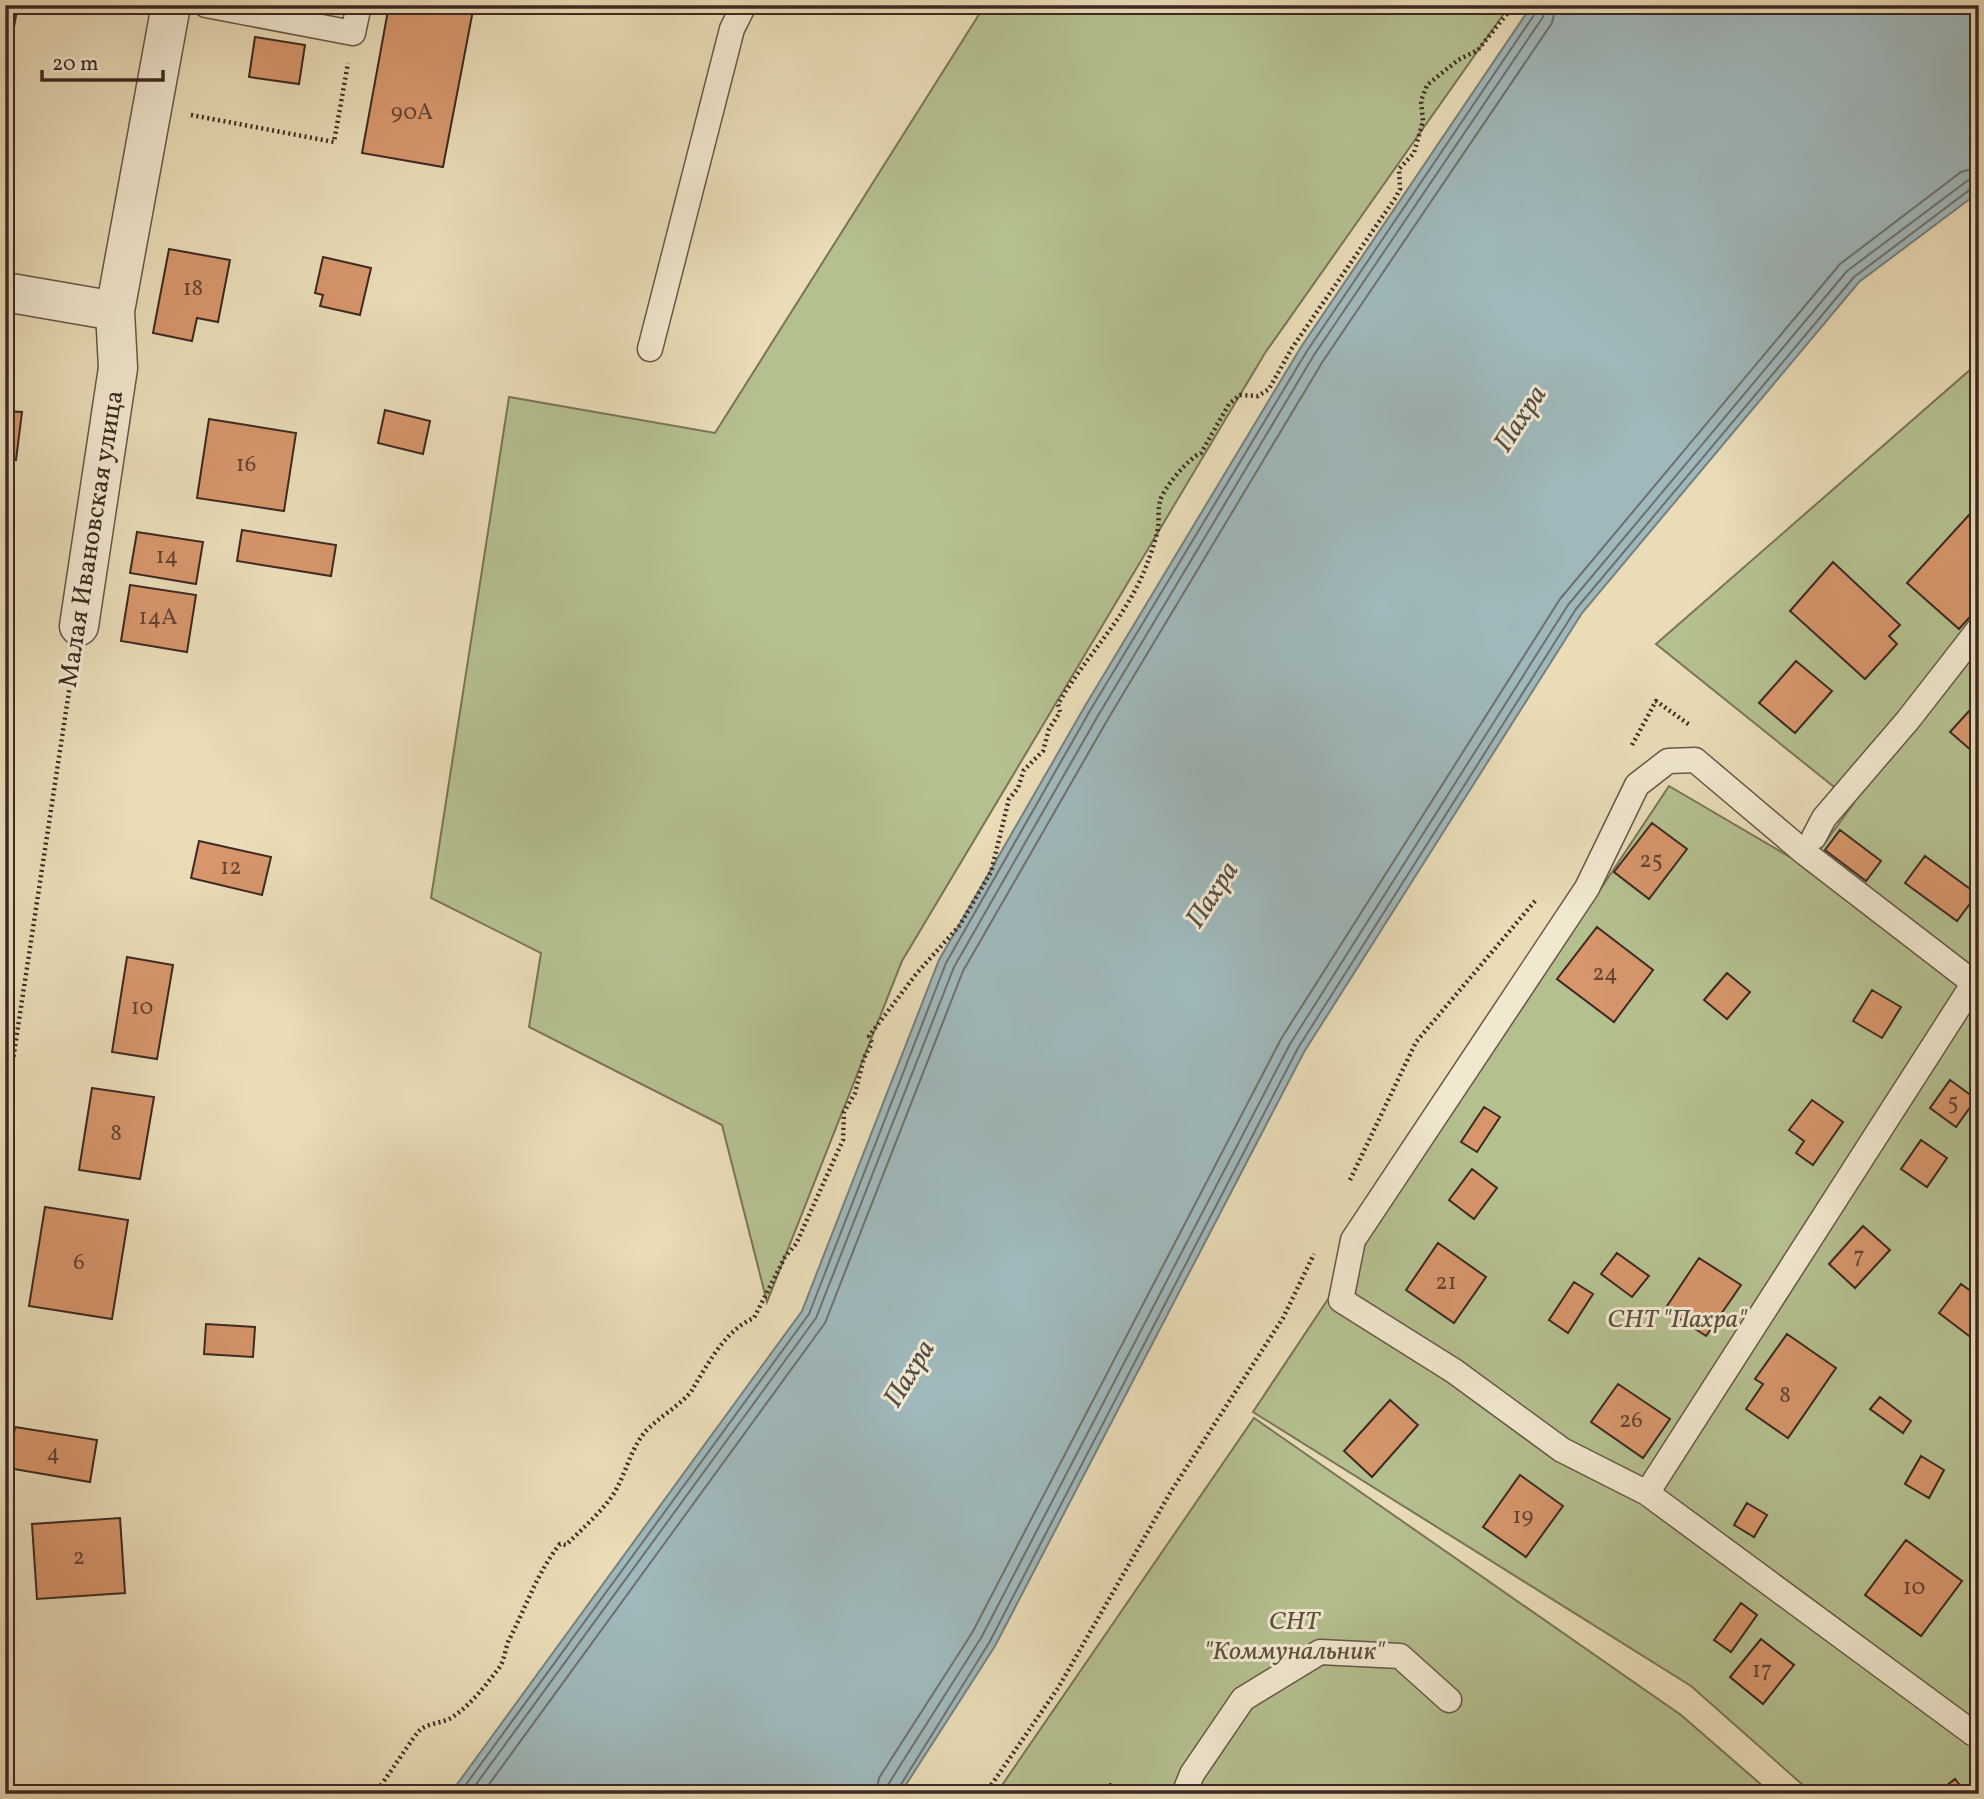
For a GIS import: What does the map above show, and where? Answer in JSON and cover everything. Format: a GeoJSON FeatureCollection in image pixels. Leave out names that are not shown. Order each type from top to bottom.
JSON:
{"type":"FeatureCollection","features":[{"type":"Feature","properties":{"kind":"street","name":"Малая Ивановская улица"},"geometry":{"type":"LineString","coordinates":[[79,626],[118,368],[115,311],[171,5]]}},
{"type":"Feature","properties":{"kind":"street"},"geometry":{"type":"LineString","coordinates":[[5,292],[115,311]]}},
{"type":"Feature","properties":{"kind":"lane"},"geometry":{"type":"LineString","coordinates":[[206,5],[353,33],[359,5]]}},
{"type":"Feature","properties":{"kind":"lane"},"geometry":{"type":"LineString","coordinates":[[650,349],[732,29],[744,5]]}},
{"type":"Feature","properties":{"kind":"lane"},"geometry":{"type":"LineString","coordinates":[[1814,837],[1824,818],[1908,720],[1979,629]]}},
{"type":"Feature","properties":{"kind":"lane"},"geometry":{"type":"LineString","coordinates":[[1647,1493],[1977,982],[1805,853],[1695,760],[1668,761],[1637,785],[1587,888],[1353,1240],[1341,1300],[1454,1371],[1562,1450],[1647,1493],[1977,1738]]}},
{"type":"Feature","properties":{"kind":"lane"},"geometry":{"type":"LineString","coordinates":[[1184,1794],[1192,1774],[1243,1699],[1320,1653],[1400,1656],[1449,1700]]}},
{"type":"Feature","properties":{"kind":"path"},"geometry":{"type":"LineString","coordinates":[[374,1794],[388,1779],[419,1730],[450,1719],[481,1693],[501,1666],[509,1639],[521,1622],[530,1594],[551,1555],[560,1544],[566,1545],[581,1534],[611,1498],[646,1431],[692,1391],[723,1341],[742,1323],[754,1318],[785,1256],[796,1244],[843,1140],[844,1112],[855,1093],[864,1058],[873,1043],[869,1036],[917,973],[960,925],[990,872],[1009,799],[1018,788],[1024,770],[1043,751],[1049,729],[1059,712],[1058,704],[1102,642],[1105,633],[1118,622],[1139,583],[1157,530],[1160,500],[1165,491],[1175,476],[1195,455],[1201,453],[1229,404],[1240,395],[1258,396],[1269,389],[1292,348],[1396,197],[1399,189],[1399,169],[1413,153],[1423,121],[1420,101],[1427,85],[1458,60],[1478,50],[1514,5]]}},
{"type":"Feature","properties":{"kind":"path"},"geometry":{"type":"LineString","coordinates":[[152,108],[334,142],[353,33]]}},
{"type":"Feature","properties":{"kind":"path","name":"Малая Ивановская улица"},"geometry":{"type":"LineString","coordinates":[[11,1073],[79,626]]}},
{"type":"Feature","properties":{"kind":"green space"},"geometry":{"type":"Polygon","coordinates":[[[985,5],[1510,5],[1265,353],[902,961],[767,1302],[722,1125],[529,1027],[541,953],[431,898],[509,397],[715,433],[985,5]]]}},
{"type":"Feature","properties":{"kind":"green space","name":"СНТ \"Пахра\""},"geometry":{"type":"Polygon","coordinates":[[[1979,362],[1979,1794],[1813,1794],[1691,1686],[1253,1412],[1669,786],[1807,867],[1854,803],[1656,644],[1979,362]]]}},
{"type":"Feature","properties":{"kind":"green space","name":"СНТ \"Коммунальник\""},"geometry":{"type":"Polygon","coordinates":[[[1254,1418],[1681,1715],[1772,1794],[996,1794],[1254,1418]]]}},
{"type":"Feature","properties":{"kind":"water","name":"Пахра"},"geometry":{"type":"Polygon","coordinates":[[[1532,5],[1979,5],[1979,192],[1859,282],[1582,613],[1304,1052],[995,1646],[900,1794],[450,1794],[802,1311],[939,960],[1085,706],[1301,347],[1532,5]]]}},
{"type":"Feature","properties":{"kind":"building"},"geometry":{"type":"Polygon","coordinates":[[[5,5],[18,5],[5,76],[5,5]]]}},
{"type":"Feature","properties":{"kind":"building"},"geometry":{"type":"Polygon","coordinates":[[[389,5],[474,5],[443,167],[362,153],[389,5]]]}},
{"type":"Feature","properties":{"kind":"building"},"geometry":{"type":"Polygon","coordinates":[[[255,37],[305,45],[299,84],[249,77],[255,37]]]}},
{"type":"Feature","properties":{"kind":"building"},"geometry":{"type":"Polygon","coordinates":[[[169,249],[230,260],[218,322],[197,318],[192,341],[153,333],[169,249]]]}},
{"type":"Feature","properties":{"kind":"building"},"geometry":{"type":"Polygon","coordinates":[[[323,257],[371,268],[360,315],[320,306],[323,295],[315,293],[323,257]]]}},
{"type":"Feature","properties":{"kind":"building"},"geometry":{"type":"Polygon","coordinates":[[[385,410],[430,421],[423,454],[378,443],[385,410]]]}},
{"type":"Feature","properties":{"kind":"building"},"geometry":{"type":"Polygon","coordinates":[[[5,411],[22,412],[16,460],[5,458],[5,411]]]}},
{"type":"Feature","properties":{"kind":"building"},"geometry":{"type":"Polygon","coordinates":[[[209,419],[296,433],[284,511],[197,498],[209,419]]]}},
{"type":"Feature","properties":{"kind":"building"},"geometry":{"type":"Polygon","coordinates":[[[1979,504],[1979,607],[1959,629],[1907,583],[1979,504]]]}},
{"type":"Feature","properties":{"kind":"building"},"geometry":{"type":"Polygon","coordinates":[[[242,530],[336,545],[331,576],[237,561],[242,530]]]}},
{"type":"Feature","properties":{"kind":"building"},"geometry":{"type":"Polygon","coordinates":[[[137,532],[203,542],[196,584],[130,573],[137,532]]]}},
{"type":"Feature","properties":{"kind":"building"},"geometry":{"type":"Polygon","coordinates":[[[1833,562],[1900,625],[1889,636],[1897,644],[1865,679],[1790,611],[1833,562]]]}},
{"type":"Feature","properties":{"kind":"building"},"geometry":{"type":"Polygon","coordinates":[[[130,585],[196,595],[187,652],[121,641],[130,585]]]}},
{"type":"Feature","properties":{"kind":"building"},"geometry":{"type":"Polygon","coordinates":[[[1796,661],[1832,691],[1795,733],[1759,703],[1796,661]]]}},
{"type":"Feature","properties":{"kind":"building"},"geometry":{"type":"Polygon","coordinates":[[[1979,700],[1979,757],[1950,732],[1979,700]]]}},
{"type":"Feature","properties":{"kind":"building"},"geometry":{"type":"Polygon","coordinates":[[[1652,823],[1687,849],[1649,899],[1614,872],[1652,823]]]}},
{"type":"Feature","properties":{"kind":"building"},"geometry":{"type":"Polygon","coordinates":[[[1840,830],[1881,861],[1866,881],[1825,850],[1840,830]]]}},
{"type":"Feature","properties":{"kind":"building"},"geometry":{"type":"Polygon","coordinates":[[[199,841],[271,857],[262,895],[191,878],[199,841]]]}},
{"type":"Feature","properties":{"kind":"building"},"geometry":{"type":"Polygon","coordinates":[[[1925,856],[1977,894],[1957,921],[1905,883],[1925,856]]]}},
{"type":"Feature","properties":{"kind":"building"},"geometry":{"type":"Polygon","coordinates":[[[1597,927],[1653,970],[1614,1022],[1557,979],[1597,927]]]}},
{"type":"Feature","properties":{"kind":"building"},"geometry":{"type":"Polygon","coordinates":[[[127,957],[173,965],[157,1059],[112,1052],[127,957]]]}},
{"type":"Feature","properties":{"kind":"building"},"geometry":{"type":"Polygon","coordinates":[[[1727,973],[1750,992],[1727,1019],[1704,1000],[1727,973]]]}},
{"type":"Feature","properties":{"kind":"building"},"geometry":{"type":"Polygon","coordinates":[[[1872,990],[1901,1007],[1882,1038],[1853,1021],[1872,990]]]}},
{"type":"Feature","properties":{"kind":"building"},"geometry":{"type":"Polygon","coordinates":[[[1950,1080],[1976,1099],[1956,1127],[1930,1108],[1950,1080]]]}},
{"type":"Feature","properties":{"kind":"building"},"geometry":{"type":"Polygon","coordinates":[[[92,1088],[154,1097],[140,1179],[79,1170],[92,1088]]]}},
{"type":"Feature","properties":{"kind":"building"},"geometry":{"type":"Polygon","coordinates":[[[1812,1100],[1843,1122],[1813,1165],[1796,1153],[1804,1141],[1789,1130],[1812,1100]]]}},
{"type":"Feature","properties":{"kind":"building"},"geometry":{"type":"Polygon","coordinates":[[[1484,1107],[1500,1117],[1477,1152],[1461,1142],[1484,1107]]]}},
{"type":"Feature","properties":{"kind":"building"},"geometry":{"type":"Polygon","coordinates":[[[1921,1140],[1947,1158],[1927,1187],[1901,1169],[1921,1140]]]}},
{"type":"Feature","properties":{"kind":"building"},"geometry":{"type":"Polygon","coordinates":[[[1472,1169],[1497,1188],[1474,1219],[1449,1200],[1472,1169]]]}},
{"type":"Feature","properties":{"kind":"building"},"geometry":{"type":"Polygon","coordinates":[[[45,1207],[128,1220],[112,1319],[29,1306],[45,1207]]]}},
{"type":"Feature","properties":{"kind":"building"},"geometry":{"type":"Polygon","coordinates":[[[1863,1226],[1890,1250],[1855,1288],[1829,1264],[1863,1226]]]}},
{"type":"Feature","properties":{"kind":"building"},"geometry":{"type":"Polygon","coordinates":[[[1438,1243],[1486,1277],[1454,1323],[1406,1290],[1438,1243]]]}},
{"type":"Feature","properties":{"kind":"building"},"geometry":{"type":"Polygon","coordinates":[[[1617,1253],[1649,1276],[1632,1297],[1601,1274],[1617,1253]]]}},
{"type":"Feature","properties":{"kind":"building"},"geometry":{"type":"Polygon","coordinates":[[[1699,1258],[1741,1285],[1706,1336],[1665,1309],[1699,1258]]]}},
{"type":"Feature","properties":{"kind":"building"},"geometry":{"type":"Polygon","coordinates":[[[1574,1282],[1593,1294],[1568,1333],[1549,1320],[1574,1282]]]}},
{"type":"Feature","properties":{"kind":"building"},"geometry":{"type":"Polygon","coordinates":[[[1961,1284],[1979,1297],[1979,1332],[1973,1339],[1939,1313],[1961,1284]]]}},
{"type":"Feature","properties":{"kind":"building"},"geometry":{"type":"Polygon","coordinates":[[[206,1324],[255,1327],[253,1357],[204,1354],[206,1324]]]}},
{"type":"Feature","properties":{"kind":"building"},"geometry":{"type":"Polygon","coordinates":[[[1787,1334],[1836,1368],[1788,1438],[1746,1409],[1763,1384],[1755,1379],[1787,1334]]]}},
{"type":"Feature","properties":{"kind":"building"},"geometry":{"type":"Polygon","coordinates":[[[1618,1384],[1670,1419],[1643,1458],[1591,1422],[1618,1384]]]}},
{"type":"Feature","properties":{"kind":"building"},"geometry":{"type":"Polygon","coordinates":[[[1880,1397],[1911,1421],[1903,1433],[1870,1409],[1880,1397]]]}},
{"type":"Feature","properties":{"kind":"building"},"geometry":{"type":"Polygon","coordinates":[[[1390,1400],[1418,1425],[1372,1477],[1344,1451],[1390,1400]]]}},
{"type":"Feature","properties":{"kind":"building"},"geometry":{"type":"Polygon","coordinates":[[[15,1427],[97,1440],[90,1482],[8,1468],[15,1427]]]}},
{"type":"Feature","properties":{"kind":"building"},"geometry":{"type":"Polygon","coordinates":[[[1921,1456],[1944,1470],[1929,1498],[1905,1484],[1921,1456]]]}},
{"type":"Feature","properties":{"kind":"building"},"geometry":{"type":"Polygon","coordinates":[[[1520,1475],[1563,1506],[1526,1557],[1483,1527],[1520,1475]]]}},
{"type":"Feature","properties":{"kind":"building"},"geometry":{"type":"Polygon","coordinates":[[[1747,1503],[1767,1515],[1754,1537],[1734,1525],[1747,1503]]]}},
{"type":"Feature","properties":{"kind":"building"},"geometry":{"type":"Polygon","coordinates":[[[120,1518],[125,1593],[37,1599],[32,1524],[120,1518]]]}},
{"type":"Feature","properties":{"kind":"building"},"geometry":{"type":"Polygon","coordinates":[[[1906,1540],[1962,1581],[1921,1636],[1865,1595],[1906,1540]]]}},
{"type":"Feature","properties":{"kind":"building"},"geometry":{"type":"Polygon","coordinates":[[[1741,1603],[1757,1615],[1731,1652],[1714,1640],[1741,1603]]]}},
{"type":"Feature","properties":{"kind":"building"},"geometry":{"type":"Polygon","coordinates":[[[1761,1639],[1794,1665],[1763,1704],[1730,1677],[1761,1639]]]}},
{"type":"Feature","properties":{"kind":"building"},"geometry":{"type":"Polygon","coordinates":[[[1955,1779],[1967,1794],[1936,1794],[1955,1779]]]}},
{"type":"Feature","properties":{"kind":"building"},"geometry":{"type":"Polygon","coordinates":[[[1110,1784],[1129,1794],[1105,1794],[1110,1784]]]}}]}
